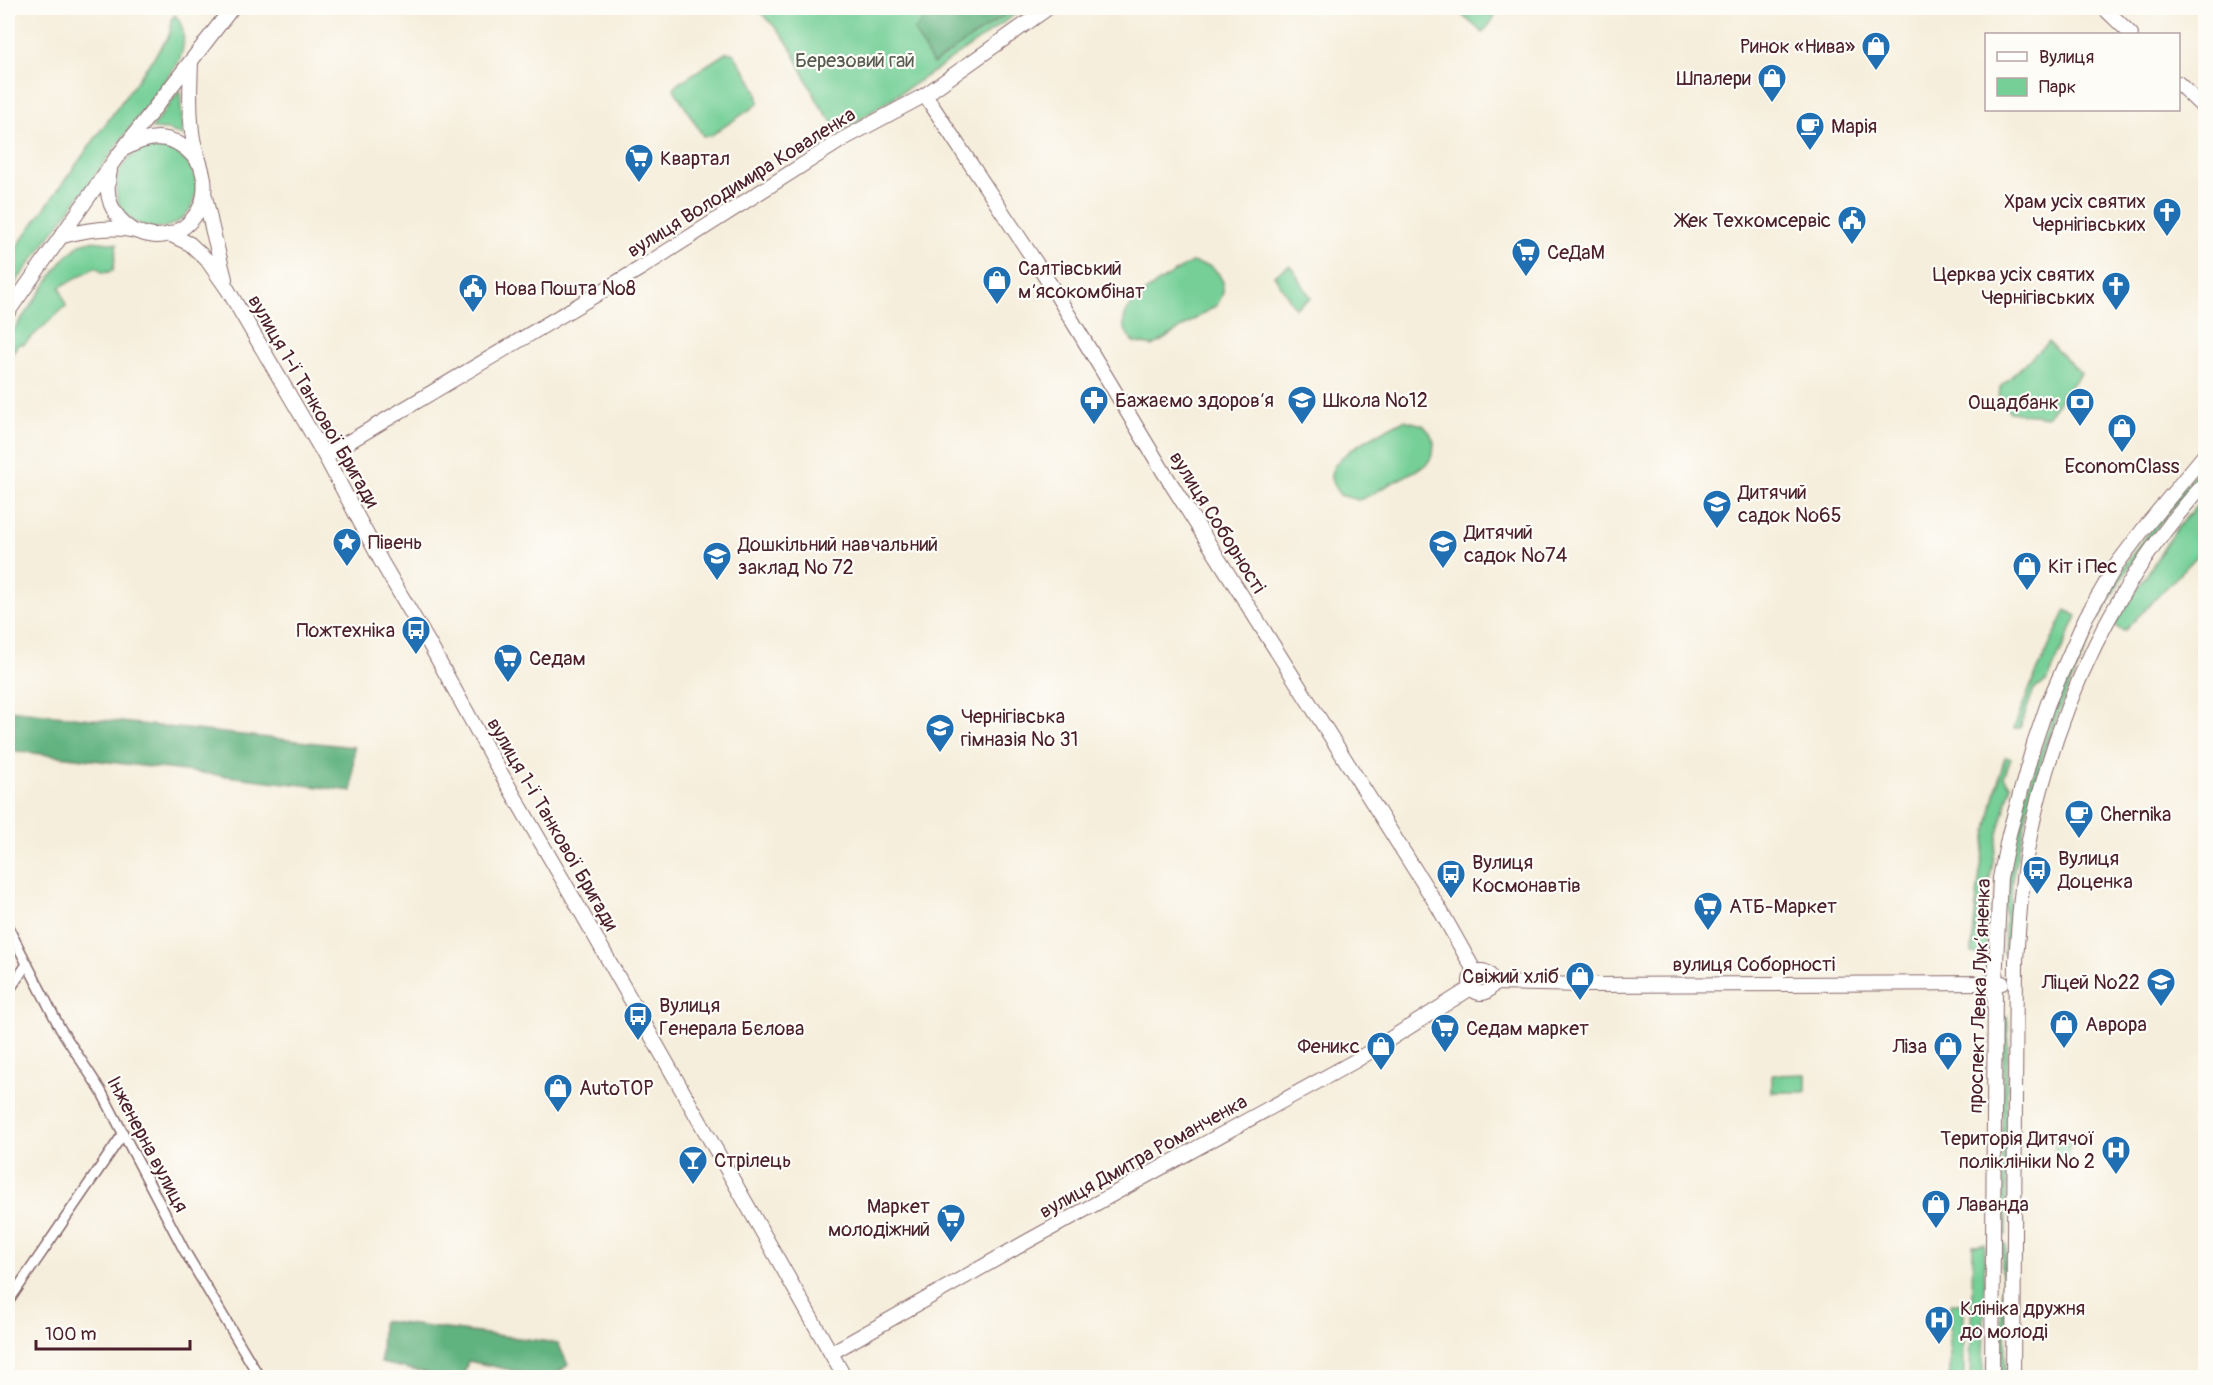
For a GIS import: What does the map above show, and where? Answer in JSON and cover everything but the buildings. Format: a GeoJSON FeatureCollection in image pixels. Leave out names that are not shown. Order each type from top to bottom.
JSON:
{"type":"FeatureCollection","features":[{"type":"Feature","properties":{"kind":"main road"},"geometry":{"type":"LineString","coordinates":[[8,312],[116,158],[232,8]]}},
{"type":"Feature","properties":{"kind":"main road","name":"вулиця Володимира Коваленка"},"geometry":{"type":"LineString","coordinates":[[325,456],[641,268],[843,139],[925,95],[1048,8]]}},
{"type":"Feature","properties":{"kind":"main road"},"geometry":{"type":"LineString","coordinates":[[2104,8],[2130,33]]}},
{"type":"Feature","properties":{"kind":"main road"},"geometry":{"type":"LineString","coordinates":[[63,236],[98,229],[133,230],[157,236],[182,228],[193,219],[201,206],[205,192],[204,178],[193,138],[191,61]]}},
{"type":"Feature","properties":{"kind":"main road"},"geometry":{"type":"LineString","coordinates":[[2180,85],[2205,110]]}},
{"type":"Feature","properties":{"kind":"main road","name":"вулиця Соборності"},"geometry":{"type":"LineString","coordinates":[[925,95],[1050,284],[1163,471],[1438,908],[1475,972],[1482,970],[1489,974],[1492,983],[1489,990],[1483,993],[1471,988]]}},
{"type":"Feature","properties":{"kind":"main road"},"geometry":{"type":"LineString","coordinates":[[133,230],[123,224],[110,204],[107,180],[116,158],[126,148],[138,141],[159,138],[180,144],[199,164]]}},
{"type":"Feature","properties":{"kind":"main road","name":"вулиця 1-ї Танкової Бригади"},"geometry":{"type":"LineString","coordinates":[[205,192],[228,290]]}},
{"type":"Feature","properties":{"kind":"main road","name":"вулиця 1-ї Танкової Бригади"},"geometry":{"type":"LineString","coordinates":[[169,234],[190,244],[207,260],[228,290],[325,456],[490,756],[575,901],[845,1377]]}},
{"type":"Feature","properties":{"kind":"main road","name":"проспект Левка Лукʼяненка"},"geometry":{"type":"LineString","coordinates":[[1992,1377],[1995,984],[2000,878],[2021,790],[2048,703],[2086,617],[2117,564],[2205,453]]}},
{"type":"Feature","properties":{"kind":"main road","name":"проспект Левка Лукʼяненка"},"geometry":{"type":"LineString","coordinates":[[2013,1377],[2016,983],[2021,894],[2031,831],[2041,790],[2065,717],[2086,665],[2124,591],[2156,543],[2205,482]]}},
{"type":"Feature","properties":{"kind":"main road"},"geometry":{"type":"LineString","coordinates":[[1471,988],[1469,980],[1475,972]]}},
{"type":"Feature","properties":{"kind":"main road","name":"вулиця Соборності"},"geometry":{"type":"LineString","coordinates":[[1492,983],[1586,985],[2016,983]]}},
{"type":"Feature","properties":{"kind":"main road","name":"вулиця Дмитра Романченка"},"geometry":{"type":"LineString","coordinates":[[831,1353],[1354,1061],[1471,988]]}},
{"type":"Feature","properties":{"kind":"street","name":"Інженерна вулиця"},"geometry":{"type":"LineString","coordinates":[[8,927],[60,1028],[101,1091],[184,1250],[260,1377]]}},
{"type":"Feature","properties":{"kind":"street"},"geometry":{"type":"LineString","coordinates":[[8,992],[27,964]]}},
{"type":"Feature","properties":{"kind":"street"},"geometry":{"type":"LineString","coordinates":[[8,1302],[123,1134]]}},
{"type":"Feature","properties":{"kind":"green space","name":"Березовий гай"},"geometry":{"type":"Polygon","coordinates":[[[755,8],[1024,8],[936,70],[842,131],[832,122],[817,101],[787,42],[755,8]]]}},
{"type":"Feature","properties":{"kind":"green space"},"geometry":{"type":"Polygon","coordinates":[[[932,8],[1015,8],[933,64],[914,31],[932,8]]]}},
{"type":"Feature","properties":{"kind":"green space"},"geometry":{"type":"Polygon","coordinates":[[[1454,8],[1481,8],[1495,17],[1483,33],[1454,8]]]}},
{"type":"Feature","properties":{"kind":"green space"},"geometry":{"type":"Polygon","coordinates":[[[175,15],[182,26],[184,38],[178,63],[8,293],[8,259],[167,39],[171,19],[175,15]]]}},
{"type":"Feature","properties":{"kind":"green space"},"geometry":{"type":"Polygon","coordinates":[[[727,52],[734,54],[750,78],[756,91],[758,104],[710,136],[703,136],[674,89],[676,85],[727,52]]]}},
{"type":"Feature","properties":{"kind":"green space"},"geometry":{"type":"Polygon","coordinates":[[[180,90],[183,136],[169,130],[151,129],[180,90]]]}},
{"type":"Feature","properties":{"kind":"green space"},"geometry":{"type":"Polygon","coordinates":[[[148,148],[164,148],[185,159],[196,180],[196,196],[185,217],[164,228],[148,228],[134,222],[122,210],[116,196],[116,180],[122,166],[134,154],[148,148]]]}},
{"type":"Feature","properties":{"kind":"green space"},"geometry":{"type":"Polygon","coordinates":[[[91,241],[117,244],[113,271],[103,273],[96,267],[60,287],[66,306],[24,344],[18,344],[8,361],[8,338],[63,260],[80,244],[91,241]]]}},
{"type":"Feature","properties":{"kind":"green space"},"geometry":{"type":"Polygon","coordinates":[[[1191,262],[1210,266],[1218,273],[1223,282],[1223,294],[1217,305],[1152,346],[1133,342],[1124,325],[1125,316],[1130,307],[1149,289],[1191,262]]]}},
{"type":"Feature","properties":{"kind":"green space"},"geometry":{"type":"Polygon","coordinates":[[[1290,265],[1311,298],[1295,308],[1274,275],[1290,265]]]}},
{"type":"Feature","properties":{"kind":"green space"},"geometry":{"type":"Polygon","coordinates":[[[2048,342],[2081,373],[2047,417],[2010,412],[1999,400],[2000,387],[2048,342]]]}},
{"type":"Feature","properties":{"kind":"green space"},"geometry":{"type":"Polygon","coordinates":[[[1404,420],[1423,425],[1430,433],[1434,442],[1433,455],[1426,465],[1364,498],[1358,500],[1340,495],[1331,478],[1333,469],[1339,460],[1360,444],[1404,420]]]}},
{"type":"Feature","properties":{"kind":"green space"},"geometry":{"type":"Polygon","coordinates":[[[2205,461],[2205,470],[2148,540],[2122,578],[2100,618],[2095,616],[2132,555],[2205,461]]]}},
{"type":"Feature","properties":{"kind":"green space"},"geometry":{"type":"Polygon","coordinates":[[[2205,496],[2205,548],[2124,631],[2114,626],[2176,529],[2205,496]]]}},
{"type":"Feature","properties":{"kind":"green space"},"geometry":{"type":"Polygon","coordinates":[[[2066,610],[2077,616],[2047,682],[2034,689],[2020,728],[2014,728],[2031,685],[2066,610]]]}},
{"type":"Feature","properties":{"kind":"green space"},"geometry":{"type":"Polygon","coordinates":[[[2089,628],[2094,630],[2047,744],[2029,804],[2012,879],[2008,954],[2004,954],[2006,884],[2026,794],[2058,699],[2089,628]]]}},
{"type":"Feature","properties":{"kind":"green space"},"geometry":{"type":"Polygon","coordinates":[[[8,710],[354,747],[352,791],[8,750],[8,710]]]}},
{"type":"Feature","properties":{"kind":"green space"},"geometry":{"type":"Polygon","coordinates":[[[2005,757],[2011,758],[2004,777],[2011,786],[1998,834],[1989,884],[1986,956],[1972,953],[1974,928],[1987,829],[2005,757]]]}},
{"type":"Feature","properties":{"kind":"green space"},"geometry":{"type":"Polygon","coordinates":[[[2003,1017],[2007,1017],[2008,1023],[2006,1235],[2002,1235],[2003,1017]]]}},
{"type":"Feature","properties":{"kind":"green space"},"geometry":{"type":"Polygon","coordinates":[[[1806,1074],[1806,1092],[1772,1092],[1772,1075],[1806,1074]]]}},
{"type":"Feature","properties":{"kind":"green space"},"geometry":{"type":"Polygon","coordinates":[[[2055,1137],[2070,1137],[2069,1167],[2054,1167],[2055,1137]]]}},
{"type":"Feature","properties":{"kind":"green space"},"geometry":{"type":"Polygon","coordinates":[[[1985,1244],[1983,1377],[1970,1377],[1973,1245],[1985,1244]]]}},
{"type":"Feature","properties":{"kind":"green space"},"geometry":{"type":"Polygon","coordinates":[[[2002,1244],[2006,1245],[2005,1378],[2001,1377],[2002,1244]]]}},
{"type":"Feature","properties":{"kind":"green space"},"geometry":{"type":"Polygon","coordinates":[[[1950,1304],[1964,1304],[1964,1377],[1950,1377],[1950,1304]]]}},
{"type":"Feature","properties":{"kind":"green space"},"geometry":{"type":"Polygon","coordinates":[[[382,1321],[558,1343],[568,1365],[548,1378],[468,1361],[463,1377],[445,1377],[381,1363],[382,1321]]]}},
{"type":"Feature","properties":{"kind":"place","name":"Ринок «Нива»"},"geometry":{"type":"Point","coordinates":[1876,72]}},
{"type":"Feature","properties":{"kind":"place","name":"Шпалери"},"geometry":{"type":"Point","coordinates":[1772,104]}},
{"type":"Feature","properties":{"kind":"place","name":"Марія"},"geometry":{"type":"Point","coordinates":[1810,152]}},
{"type":"Feature","properties":{"kind":"place","name":"Квартал"},"geometry":{"type":"Point","coordinates":[639,184]}},
{"type":"Feature","properties":{"kind":"place","name":"Храм усіх святих Чернігівських"},"geometry":{"type":"Point","coordinates":[2167,238]}},
{"type":"Feature","properties":{"kind":"place","name":"Жек Техкомсервіс"},"geometry":{"type":"Point","coordinates":[1852,246]}},
{"type":"Feature","properties":{"kind":"place","name":"СеДаМ"},"geometry":{"type":"Point","coordinates":[1526,278]}},
{"type":"Feature","properties":{"kind":"place","name":"Салтівський мʼясокомбінат"},"geometry":{"type":"Point","coordinates":[997,306]}},
{"type":"Feature","properties":{"kind":"place","name":"Церква усіх святих Чернігівських"},"geometry":{"type":"Point","coordinates":[2116,312]}},
{"type":"Feature","properties":{"kind":"place","name":"Нова Пошта №8"},"geometry":{"type":"Point","coordinates":[473,314]}},
{"type":"Feature","properties":{"kind":"place","name":"Бажаємо здоровʼя"},"geometry":{"type":"Point","coordinates":[1094,426]}},
{"type":"Feature","properties":{"kind":"place","name":"Школа №12"},"geometry":{"type":"Point","coordinates":[1302,426]}},
{"type":"Feature","properties":{"kind":"place","name":"Ощадбанк"},"geometry":{"type":"Point","coordinates":[2080,428]}},
{"type":"Feature","properties":{"kind":"place","name":"EconomClass"},"geometry":{"type":"Point","coordinates":[2122,454]}},
{"type":"Feature","properties":{"kind":"place","name":"Дитячий садок №65"},"geometry":{"type":"Point","coordinates":[1717,530]}},
{"type":"Feature","properties":{"kind":"place","name":"Півень"},"geometry":{"type":"Point","coordinates":[347,568]}},
{"type":"Feature","properties":{"kind":"place","name":"Дитячий садок №74"},"geometry":{"type":"Point","coordinates":[1443,570]}},
{"type":"Feature","properties":{"kind":"place","name":"Дошкільний навчальний заклад № 72"},"geometry":{"type":"Point","coordinates":[717,582]}},
{"type":"Feature","properties":{"kind":"place","name":"Кіт і Пес"},"geometry":{"type":"Point","coordinates":[2027,592]}},
{"type":"Feature","properties":{"kind":"place","name":"Пожтехніка"},"geometry":{"type":"Point","coordinates":[416,656]}},
{"type":"Feature","properties":{"kind":"place","name":"Седам"},"geometry":{"type":"Point","coordinates":[508,684]}},
{"type":"Feature","properties":{"kind":"place","name":"Чернігівська гімназія № 31"},"geometry":{"type":"Point","coordinates":[940,754]}},
{"type":"Feature","properties":{"kind":"place","name":"Chernika"},"geometry":{"type":"Point","coordinates":[2079,840]}},
{"type":"Feature","properties":{"kind":"place","name":"Вулиця Доценка"},"geometry":{"type":"Point","coordinates":[2037,896]}},
{"type":"Feature","properties":{"kind":"place","name":"Вулиця Космонавтів"},"geometry":{"type":"Point","coordinates":[1451,900]}},
{"type":"Feature","properties":{"kind":"place","name":"АТБ-Маркет"},"geometry":{"type":"Point","coordinates":[1708,932]}},
{"type":"Feature","properties":{"kind":"place","name":"Свіжий хліб"},"geometry":{"type":"Point","coordinates":[1580,1002]}},
{"type":"Feature","properties":{"kind":"place","name":"Ліцей №22"},"geometry":{"type":"Point","coordinates":[2161,1008]}},
{"type":"Feature","properties":{"kind":"place","name":"Вулиця Генерала Бєлова"},"geometry":{"type":"Point","coordinates":[638,1042]}},
{"type":"Feature","properties":{"kind":"place","name":"Аврора"},"geometry":{"type":"Point","coordinates":[2064,1050]}},
{"type":"Feature","properties":{"kind":"place","name":"Седам маркет"},"geometry":{"type":"Point","coordinates":[1445,1054]}},
{"type":"Feature","properties":{"kind":"place","name":"Феникс"},"geometry":{"type":"Point","coordinates":[1381,1072]}},
{"type":"Feature","properties":{"kind":"place","name":"Ліза"},"geometry":{"type":"Point","coordinates":[1948,1072]}},
{"type":"Feature","properties":{"kind":"place","name":"AutoTOP"},"geometry":{"type":"Point","coordinates":[558,1114]}},
{"type":"Feature","properties":{"kind":"place","name":"Територія Дитячої поліклініки № 2"},"geometry":{"type":"Point","coordinates":[2116,1176]}},
{"type":"Feature","properties":{"kind":"place","name":"Стрілець"},"geometry":{"type":"Point","coordinates":[693,1186]}},
{"type":"Feature","properties":{"kind":"place","name":"Лаванда"},"geometry":{"type":"Point","coordinates":[1936,1230]}},
{"type":"Feature","properties":{"kind":"place","name":"Маркет молодіжний"},"geometry":{"type":"Point","coordinates":[951,1244]}},
{"type":"Feature","properties":{"kind":"place","name":"Клініка дружня до молоді"},"geometry":{"type":"Point","coordinates":[1939,1346]}}]}
